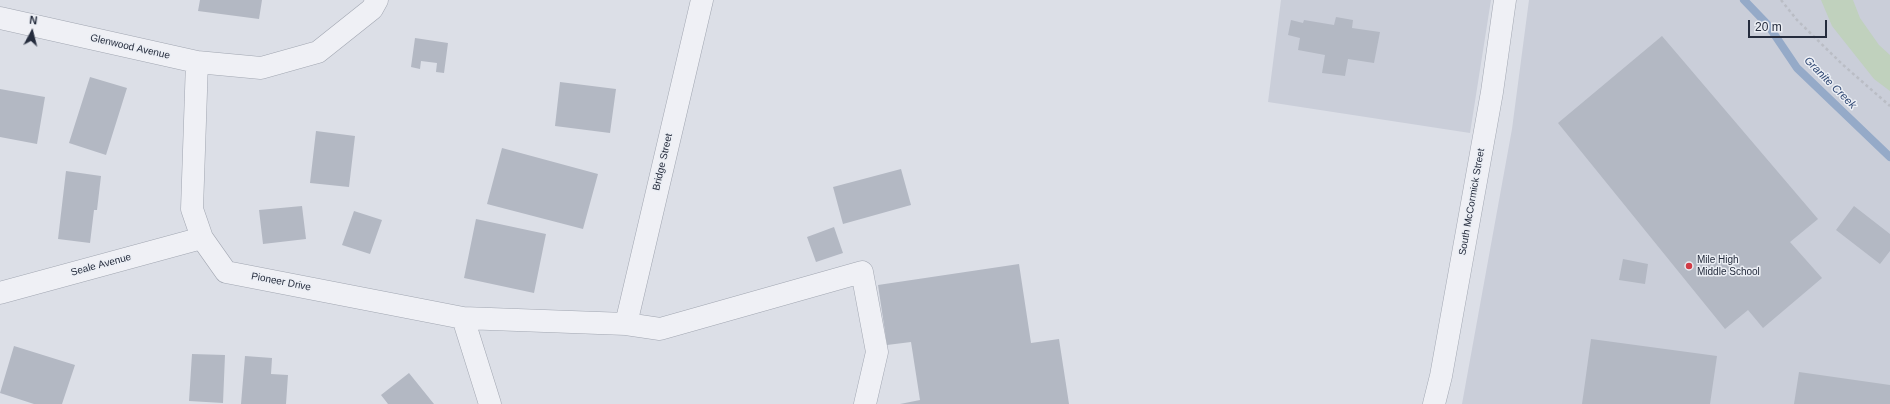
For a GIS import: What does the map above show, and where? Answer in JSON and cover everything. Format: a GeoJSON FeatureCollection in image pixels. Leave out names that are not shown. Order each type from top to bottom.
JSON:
{"type":"FeatureCollection","features":[{"type":"Feature","properties":{"kind":"street","name":"Glenwood Avenue"},"geometry":{"type":"LineString","coordinates":[[0,18],[197,62],[261,68],[318,52],[372,9],[377,0]]}},
{"type":"Feature","properties":{"kind":"street","name":"Bridge Street"},"geometry":{"type":"LineString","coordinates":[[626,324],[702,0]]}},
{"type":"Feature","properties":{"kind":"street","name":"South McCormick Street"},"geometry":{"type":"LineString","coordinates":[[1434,404],[1441,376],[1491,99],[1505,0]]}},
{"type":"Feature","properties":{"kind":"street","name":"Pioneer Drive"},"geometry":{"type":"LineString","coordinates":[[197,62],[192,209],[202,238],[226,272],[463,318],[626,324],[660,329],[862,272],[877,352],[865,404]]}},
{"type":"Feature","properties":{"kind":"street","name":"Seale Avenue"},"geometry":{"type":"LineString","coordinates":[[0,293],[202,238]]}},
{"type":"Feature","properties":{"kind":"street"},"geometry":{"type":"LineString","coordinates":[[463,318],[490,404]]}},
{"type":"Feature","properties":{"kind":"path"},"geometry":{"type":"LineString","coordinates":[[1781,0],[1797,20],[1842,64],[1890,106]]}},
{"type":"Feature","properties":{"kind":"shaded area"},"geometry":{"type":"Polygon","coordinates":[[[1281,0],[1491,0],[1470,133],[1268,102],[1281,0]]]}},
{"type":"Feature","properties":{"kind":"shaded area","name":"Mile High Middle School"},"geometry":{"type":"Polygon","coordinates":[[[1529,0],[1890,0],[1890,404],[1462,404],[1512,129],[1529,0]]]}},
{"type":"Feature","properties":{"kind":"green space"},"geometry":{"type":"Polygon","coordinates":[[[1821,0],[1853,0],[1860,18],[1879,45],[1890,55],[1890,91],[1874,79],[1832,26],[1821,0]]]}},
{"type":"Feature","properties":{"kind":"building"},"geometry":{"type":"Polygon","coordinates":[[[200,0],[262,0],[259,19],[198,11],[200,0]]]}},
{"type":"Feature","properties":{"kind":"building"},"geometry":{"type":"Polygon","coordinates":[[[1336,17],[1353,20],[1352,28],[1380,32],[1374,63],[1348,59],[1345,76],[1322,73],[1325,55],[1298,50],[1300,38],[1288,35],[1291,20],[1303,23],[1304,20],[1334,25],[1336,17]]]}},
{"type":"Feature","properties":{"kind":"building"},"geometry":{"type":"Polygon","coordinates":[[[1662,36],[1818,219],[1790,242],[1822,278],[1763,328],[1748,310],[1725,329],[1558,123],[1662,36]]]}},
{"type":"Feature","properties":{"kind":"building"},"geometry":{"type":"Polygon","coordinates":[[[415,38],[448,43],[444,73],[436,72],[437,63],[421,61],[420,69],[411,67],[415,38]]]}},
{"type":"Feature","properties":{"kind":"building"},"geometry":{"type":"Polygon","coordinates":[[[90,77],[127,88],[106,155],[69,143],[90,77]]]}},
{"type":"Feature","properties":{"kind":"building"},"geometry":{"type":"Polygon","coordinates":[[[560,82],[616,89],[610,133],[555,126],[560,82]]]}},
{"type":"Feature","properties":{"kind":"building"},"geometry":{"type":"Polygon","coordinates":[[[0,89],[45,97],[37,144],[0,137],[0,89]]]}},
{"type":"Feature","properties":{"kind":"building"},"geometry":{"type":"Polygon","coordinates":[[[316,131],[355,136],[349,187],[310,183],[316,131]]]}},
{"type":"Feature","properties":{"kind":"building"},"geometry":{"type":"Polygon","coordinates":[[[502,148],[598,174],[583,229],[487,204],[502,148]]]}},
{"type":"Feature","properties":{"kind":"building"},"geometry":{"type":"Polygon","coordinates":[[[901,169],[911,205],[843,224],[833,187],[901,169]]]}},
{"type":"Feature","properties":{"kind":"building"},"geometry":{"type":"Polygon","coordinates":[[[66,171],[101,176],[97,210],[94,210],[90,243],[58,239],[66,171]]]}},
{"type":"Feature","properties":{"kind":"building"},"geometry":{"type":"Polygon","coordinates":[[[302,206],[306,239],[263,244],[259,210],[302,206]]]}},
{"type":"Feature","properties":{"kind":"building"},"geometry":{"type":"Polygon","coordinates":[[[1854,206],[1890,234],[1890,251],[1880,264],[1836,230],[1854,206]]]}},
{"type":"Feature","properties":{"kind":"building"},"geometry":{"type":"Polygon","coordinates":[[[354,211],[382,220],[370,254],[342,245],[354,211]]]}},
{"type":"Feature","properties":{"kind":"building"},"geometry":{"type":"Polygon","coordinates":[[[476,219],[546,234],[534,293],[464,278],[476,219]]]}},
{"type":"Feature","properties":{"kind":"building"},"geometry":{"type":"Polygon","coordinates":[[[834,227],[843,253],[816,262],[807,237],[834,227]]]}},
{"type":"Feature","properties":{"kind":"building"},"geometry":{"type":"Polygon","coordinates":[[[1623,259],[1648,264],[1645,284],[1619,280],[1623,259]]]}},
{"type":"Feature","properties":{"kind":"building"},"geometry":{"type":"Polygon","coordinates":[[[1019,264],[1031,343],[1059,339],[1069,404],[900,404],[920,400],[911,342],[887,345],[878,285],[1019,264]]]}},
{"type":"Feature","properties":{"kind":"building"},"geometry":{"type":"Polygon","coordinates":[[[1591,339],[1717,356],[1710,404],[1582,404],[1591,339]]]}},
{"type":"Feature","properties":{"kind":"building"},"geometry":{"type":"Polygon","coordinates":[[[14,346],[75,365],[62,404],[34,404],[0,393],[14,346]]]}},
{"type":"Feature","properties":{"kind":"building"},"geometry":{"type":"Polygon","coordinates":[[[192,354],[225,355],[223,403],[189,401],[192,354]]]}},
{"type":"Feature","properties":{"kind":"building"},"geometry":{"type":"Polygon","coordinates":[[[245,356],[272,358],[271,374],[288,375],[286,404],[241,404],[245,356]]]}},
{"type":"Feature","properties":{"kind":"building"},"geometry":{"type":"Polygon","coordinates":[[[1799,372],[1890,385],[1890,404],[1794,404],[1799,372]]]}},
{"type":"Feature","properties":{"kind":"building"},"geometry":{"type":"Polygon","coordinates":[[[409,373],[434,404],[388,404],[381,395],[409,373]]]}},
{"type":"Feature","properties":{"kind":"waterway","name":"Granite Creek"},"geometry":{"type":"LineString","coordinates":[[1744,0],[1768,25],[1797,68],[1890,157]]}},
{"type":"Feature","properties":{"kind":"place","name":"Mile High Middle School"},"geometry":{"type":"Point","coordinates":[1689,266]}}]}
